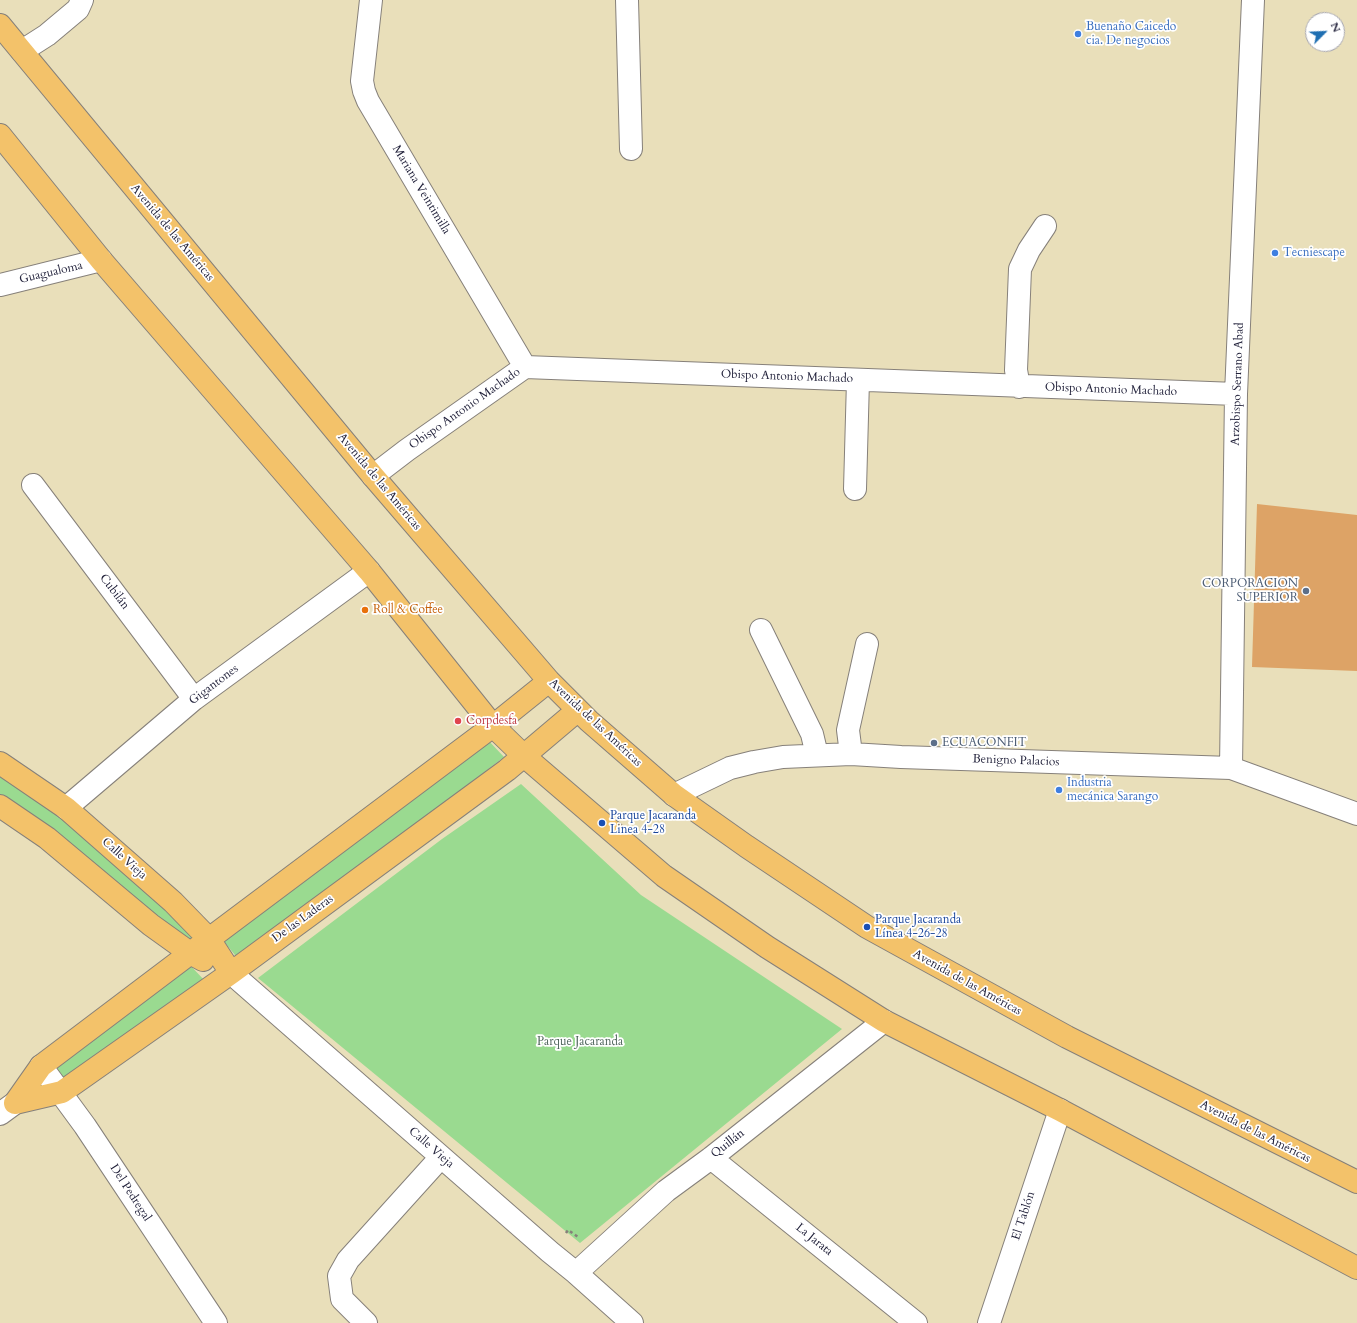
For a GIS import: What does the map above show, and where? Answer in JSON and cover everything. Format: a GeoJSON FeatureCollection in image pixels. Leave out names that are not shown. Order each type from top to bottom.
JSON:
{"type":"FeatureCollection","features":[{"type":"Feature","properties":{"kind":"main road","name":"Avenida de las Américas"},"geometry":{"type":"LineString","coordinates":[[0,25],[373,476],[549,681],[578,710],[674,794],[746,846],[867,927],[1066,1037],[1357,1182]]}},
{"type":"Feature","properties":{"kind":"main road"},"geometry":{"type":"LineString","coordinates":[[0,135],[101,260],[369,570],[493,726],[524,756],[664,876],[767,947],[884,1021],[1060,1110],[1357,1268]]}},
{"type":"Feature","properties":{"kind":"main road","name":"De las Laderas"},"geometry":{"type":"LineString","coordinates":[[8,1108],[41,1066],[493,726],[549,681]]}},
{"type":"Feature","properties":{"kind":"main road","name":"De las Laderas"},"geometry":{"type":"LineString","coordinates":[[8,1108],[62,1092],[231,973],[524,756],[578,710]]}},
{"type":"Feature","properties":{"kind":"main road","name":"Calle Vieja"},"geometry":{"type":"LineString","coordinates":[[0,763],[66,808],[173,902],[209,939],[231,973]]}},
{"type":"Feature","properties":{"kind":"main road","name":"Calle Vieja"},"geometry":{"type":"LineString","coordinates":[[0,806],[47,838],[151,925],[190,953],[231,973]]}},
{"type":"Feature","properties":{"kind":"street"},"geometry":{"type":"LineString","coordinates":[[22,52],[47,35],[78,9],[82,0]]}},
{"type":"Feature","properties":{"kind":"street","name":"Mariana Veintimilla"},"geometry":{"type":"LineString","coordinates":[[371,0],[362,81],[366,96],[525,367]]}},
{"type":"Feature","properties":{"kind":"street"},"geometry":{"type":"LineString","coordinates":[[627,0],[631,149]]}},
{"type":"Feature","properties":{"kind":"street","name":"Arzobispo Serrano Abad"},"geometry":{"type":"LineString","coordinates":[[1231,768],[1236,394],[1253,0]]}},
{"type":"Feature","properties":{"kind":"street"},"geometry":{"type":"LineString","coordinates":[[1019,387],[1016,370],[1020,269],[1029,250],[1045,226]]}},
{"type":"Feature","properties":{"kind":"street","name":"Guagualoma"},"geometry":{"type":"LineString","coordinates":[[0,285],[101,260]]}},
{"type":"Feature","properties":{"kind":"street","name":"Obispo Antonio Machado"},"geometry":{"type":"LineString","coordinates":[[373,476],[406,450],[525,367],[1019,387],[1236,394]]}},
{"type":"Feature","properties":{"kind":"street"},"geometry":{"type":"LineString","coordinates":[[855,489],[858,380]]}},
{"type":"Feature","properties":{"kind":"street","name":"Cubilán"},"geometry":{"type":"LineString","coordinates":[[33,486],[194,699]]}},
{"type":"Feature","properties":{"kind":"street","name":"Gigantones"},"geometry":{"type":"LineString","coordinates":[[66,808],[194,699],[369,570]]}},
{"type":"Feature","properties":{"kind":"street"},"geometry":{"type":"LineString","coordinates":[[761,630],[812,734],[817,755]]}},
{"type":"Feature","properties":{"kind":"street"},"geometry":{"type":"LineString","coordinates":[[851,754],[848,730],[867,644]]}},
{"type":"Feature","properties":{"kind":"street","name":"Benigno Palacios"},"geometry":{"type":"LineString","coordinates":[[674,794],[730,768],[783,757],[851,754],[1231,768],[1357,814]]}},
{"type":"Feature","properties":{"kind":"street","name":"Calle Vieja"},"geometry":{"type":"LineString","coordinates":[[231,973],[632,1323]]}},
{"type":"Feature","properties":{"kind":"street","name":"Quillán"},"geometry":{"type":"LineString","coordinates":[[576,1273],[666,1191],[711,1158],[884,1021]]}},
{"type":"Feature","properties":{"kind":"street","name":"Del Pedregal"},"geometry":{"type":"LineString","coordinates":[[41,1066],[86,1126],[216,1323]]}},
{"type":"Feature","properties":{"kind":"street","name":"El Tablón"},"geometry":{"type":"LineString","coordinates":[[989,1323],[1060,1110]]}},
{"type":"Feature","properties":{"kind":"street"},"geometry":{"type":"LineString","coordinates":[[366,1323],[342,1299],[339,1276],[348,1260],[441,1157]]}},
{"type":"Feature","properties":{"kind":"street","name":"La Jarata"},"geometry":{"type":"LineString","coordinates":[[711,1158],[916,1323]]}},
{"type":"Feature","properties":{"kind":"green space"},"geometry":{"type":"Polygon","coordinates":[[[487,739],[504,757],[239,960],[222,939],[487,739]]]}},
{"type":"Feature","properties":{"kind":"green space"},"geometry":{"type":"Polygon","coordinates":[[[0,763],[209,939],[190,953],[0,806],[0,763]]]}},
{"type":"Feature","properties":{"kind":"green space","name":"Parque Jacaranda"},"geometry":{"type":"Polygon","coordinates":[[[521,784],[641,895],[842,1029],[580,1243],[258,978],[442,839],[521,784]]]}},
{"type":"Feature","properties":{"kind":"green space"},"geometry":{"type":"Polygon","coordinates":[[[187,962],[206,982],[64,1083],[50,1067],[187,962]]]}},
{"type":"Feature","properties":{"kind":"building","name":"CORPORACION SUPERIOR"},"geometry":{"type":"Polygon","coordinates":[[[1257,504],[1357,515],[1357,671],[1252,667],[1257,504]]]}},
{"type":"Feature","properties":{"kind":"place","name":"Buenaño Caicedo cia. De negocios"},"geometry":{"type":"Point","coordinates":[1078,34]}},
{"type":"Feature","properties":{"kind":"place","name":"Tecniescape"},"geometry":{"type":"Point","coordinates":[1275,253]}},
{"type":"Feature","properties":{"kind":"place","name":"CORPORACION SUPERIOR"},"geometry":{"type":"Point","coordinates":[1306,591]}},
{"type":"Feature","properties":{"kind":"place","name":"Roll & Coffee"},"geometry":{"type":"Point","coordinates":[365,610]}},
{"type":"Feature","properties":{"kind":"place","name":"Corpdesfa"},"geometry":{"type":"Point","coordinates":[458,721]}},
{"type":"Feature","properties":{"kind":"place","name":"ECUACONFIT"},"geometry":{"type":"Point","coordinates":[934,743]}},
{"type":"Feature","properties":{"kind":"place","name":"Industria mecánica Sarango"},"geometry":{"type":"Point","coordinates":[1059,790]}},
{"type":"Feature","properties":{"kind":"place","name":"Parque Jacaranda Linea 4-28"},"geometry":{"type":"Point","coordinates":[602,823]}},
{"type":"Feature","properties":{"kind":"place","name":"Parque Jacaranda Línea 4-26-28"},"geometry":{"type":"Point","coordinates":[867,927]}}]}
